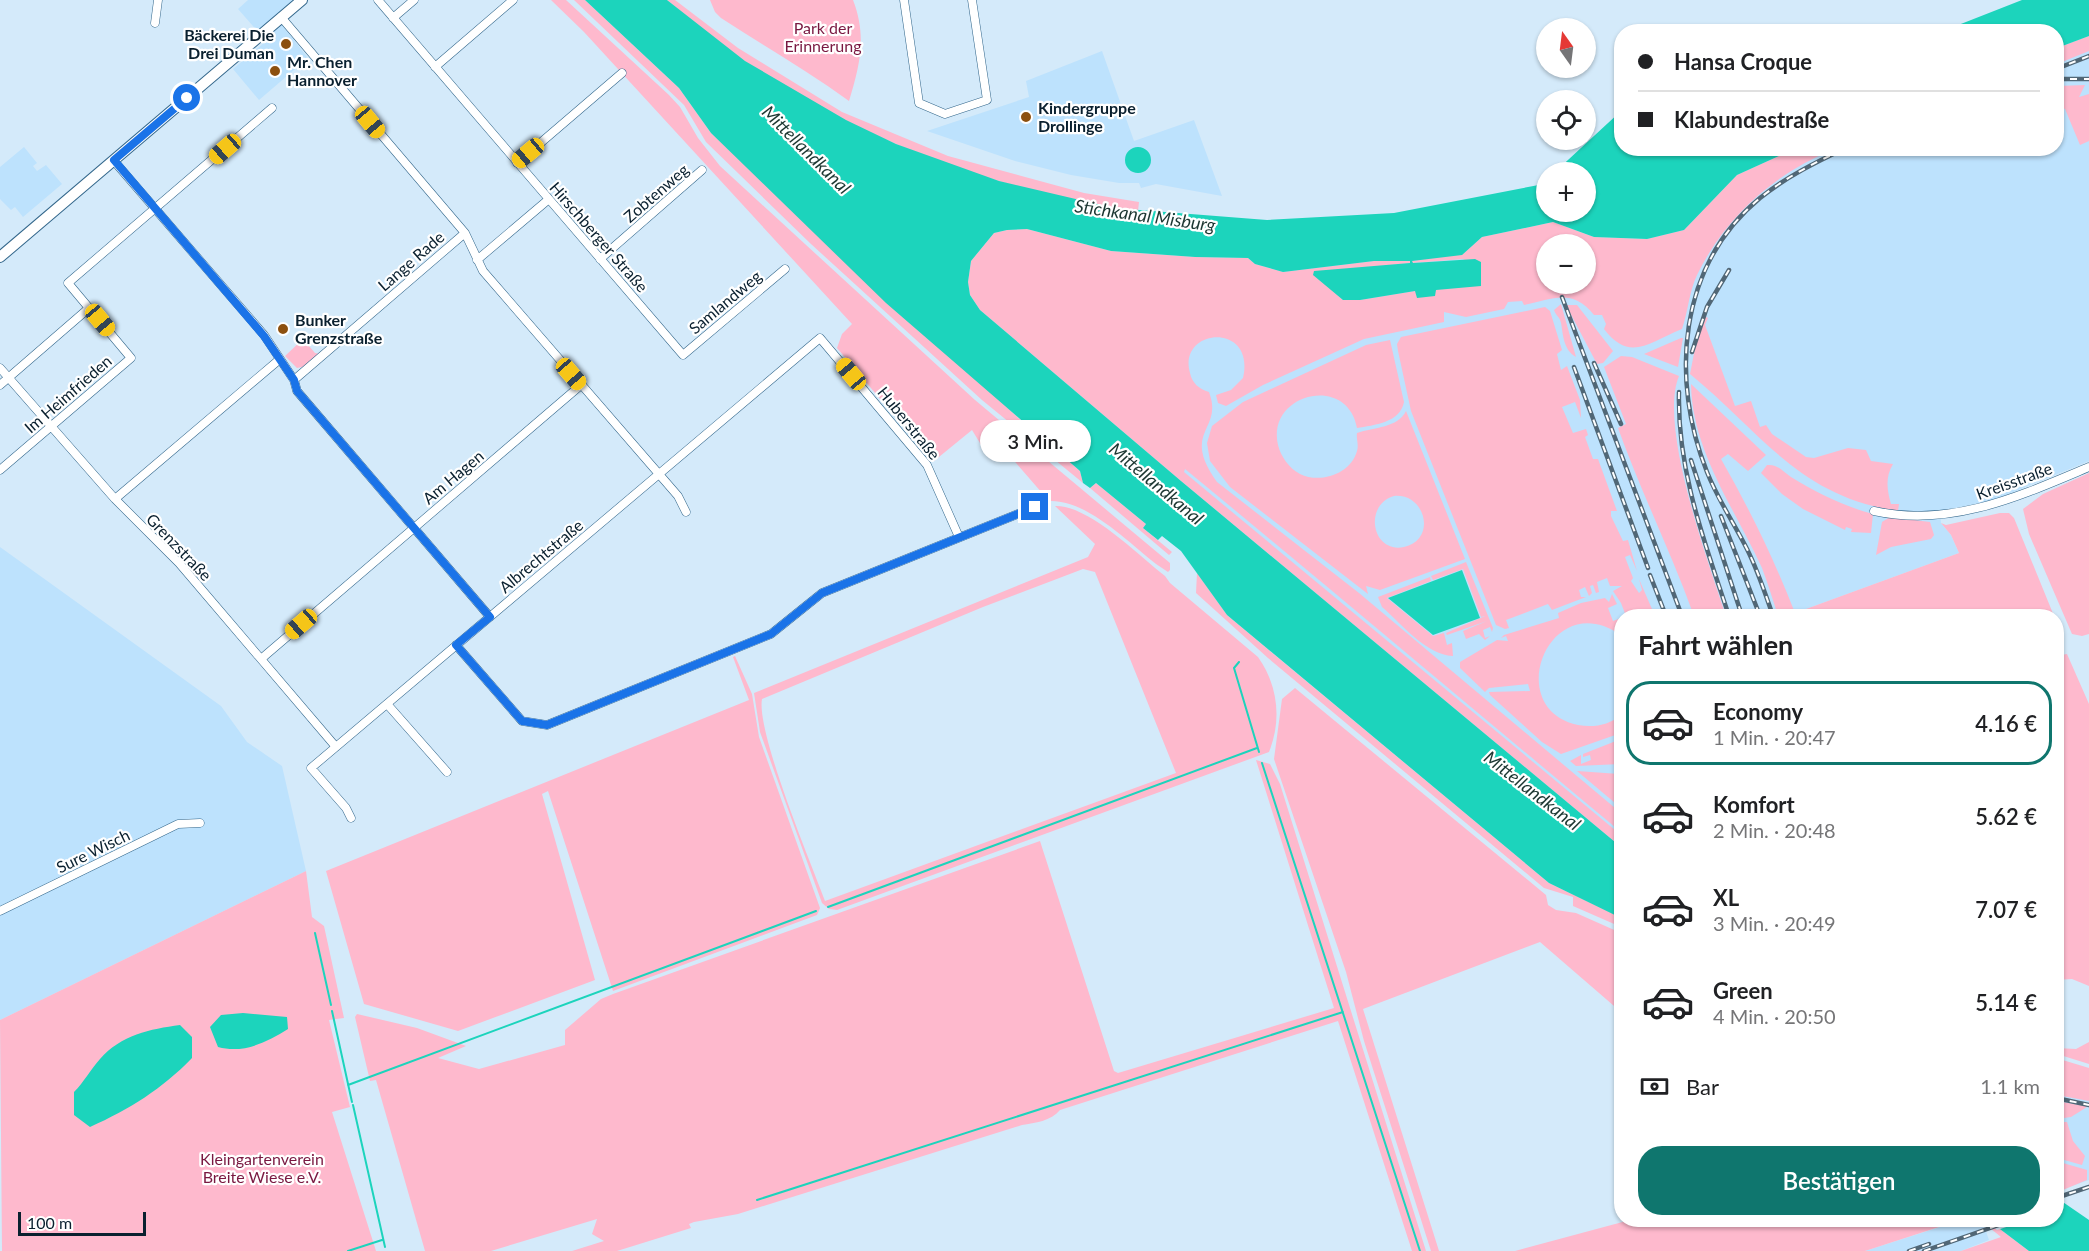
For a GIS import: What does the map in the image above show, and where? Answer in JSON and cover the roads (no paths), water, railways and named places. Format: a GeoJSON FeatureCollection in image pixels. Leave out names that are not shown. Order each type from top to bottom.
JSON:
{"type":"FeatureCollection","features":[{"type":"Feature","properties":{"kind":"main road"},"geometry":{"type":"LineString","coordinates":[[0,257],[302,0]]}},
{"type":"Feature","properties":{"kind":"street"},"geometry":{"type":"LineString","coordinates":[[155,23],[158,0]]}},
{"type":"Feature","properties":{"kind":"street","name":"Hirschberger Straße"},"geometry":{"type":"LineString","coordinates":[[378,0],[683,355]]}},
{"type":"Feature","properties":{"kind":"street"},"geometry":{"type":"LineString","coordinates":[[393,18],[414,0]]}},
{"type":"Feature","properties":{"kind":"street"},"geometry":{"type":"LineString","coordinates":[[435,67],[513,0]]}},
{"type":"Feature","properties":{"kind":"street"},"geometry":{"type":"LineString","coordinates":[[904,0],[919,103],[945,114],[987,99],[972,0]]}},
{"type":"Feature","properties":{"kind":"street"},"geometry":{"type":"LineString","coordinates":[[281,17],[465,233],[477,260],[581,385],[678,496],[686,512]]}},
{"type":"Feature","properties":{"kind":"street"},"geometry":{"type":"LineString","coordinates":[[517,163],[622,74]]}},
{"type":"Feature","properties":{"kind":"street"},"geometry":{"type":"LineString","coordinates":[[0,385],[89,308],[68,283],[272,108]]}},
{"type":"Feature","properties":{"kind":"street"},"geometry":{"type":"LineString","coordinates":[[114,160],[259,329],[294,380],[297,391],[490,617]]}},
{"type":"Feature","properties":{"kind":"street","name":"Zobtenweg"},"geometry":{"type":"LineString","coordinates":[[600,259],[702,170]]}},
{"type":"Feature","properties":{"kind":"street"},"geometry":{"type":"LineString","coordinates":[[477,260],[549,199]]}},
{"type":"Feature","properties":{"kind":"street","name":"Lange Rade"},"geometry":{"type":"LineString","coordinates":[[294,380],[465,233]]}},
{"type":"Feature","properties":{"kind":"street","name":"Samlandweg"},"geometry":{"type":"LineString","coordinates":[[683,355],[785,269]]}},
{"type":"Feature","properties":{"kind":"street","name":"Im Heimfrieden"},"geometry":{"type":"LineString","coordinates":[[0,470],[131,358],[89,308]]}},
{"type":"Feature","properties":{"kind":"street","name":"Albrechtstraße"},"geometry":{"type":"LineString","coordinates":[[351,818],[346,808],[311,768],[820,338]]}},
{"type":"Feature","properties":{"kind":"street","name":"Huberstraße"},"geometry":{"type":"LineString","coordinates":[[820,338],[927,465],[959,537]]}},
{"type":"Feature","properties":{"kind":"street"},"geometry":{"type":"LineString","coordinates":[[115,499],[280,359]]}},
{"type":"Feature","properties":{"kind":"street","name":"Grenzstraße"},"geometry":{"type":"LineString","coordinates":[[0,369],[115,499],[170,554],[336,747]]}},
{"type":"Feature","properties":{"kind":"street","name":"Am Hagen"},"geometry":{"type":"LineString","coordinates":[[261,659],[581,385]]}},
{"type":"Feature","properties":{"kind":"street","name":"Kreisstraße"},"geometry":{"type":"LineString","coordinates":[[1874,511],[1926,516],[1964,512],[2011,500],[2089,467]]}},
{"type":"Feature","properties":{"kind":"street"},"geometry":{"type":"LineString","coordinates":[[456,645],[522,721],[547,725],[771,634],[822,593],[1035,507]]}},
{"type":"Feature","properties":{"kind":"street"},"geometry":{"type":"LineString","coordinates":[[387,704],[447,772]]}},
{"type":"Feature","properties":{"kind":"street","name":"Sure Wisch"},"geometry":{"type":"LineString","coordinates":[[0,911],[178,824],[200,823]]}},
{"type":"Feature","properties":{"kind":"water"},"geometry":{"type":"Polygon","coordinates":[[[585,0],[667,0],[745,61],[846,120],[896,144],[999,181],[1114,208],[1267,220],[1394,213],[1536,186],[1536,222],[1553,222],[1482,237],[1462,255],[1412,261],[1413,263],[1475,259],[1481,262],[1481,286],[1436,290],[1435,296],[1417,298],[1415,291],[1360,300],[1343,300],[1313,275],[1314,271],[1410,263],[1410,261],[1374,261],[1283,272],[1255,264],[1248,258],[1111,251],[1027,229],[994,233],[971,261],[968,282],[970,295],[980,310],[1181,481],[1614,841],[1614,915],[1549,883],[1227,615],[1181,551],[1162,536],[1158,540],[1143,528],[1146,524],[1096,483],[1090,488],[1083,483],[1080,471],[886,303],[711,133],[679,88],[585,0]]]}},
{"type":"Feature","properties":{"kind":"water"},"geometry":{"type":"Polygon","coordinates":[[[2022,0],[2089,0],[2089,36],[2064,45],[2064,24],[1961,24],[2022,0]]]}},
{"type":"Feature","properties":{"kind":"water"},"geometry":{"type":"Polygon","coordinates":[[[1614,117],[1614,156],[1779,156],[1737,175],[1684,230],[1647,239],[1596,237],[1596,234],[1586,234],[1553,222],[1596,222],[1596,162],[1566,162],[1579,150],[1596,150],[1596,134],[1614,117]]]}},
{"type":"Feature","properties":{"kind":"water"},"geometry":{"type":"Polygon","coordinates":[[[1138,147],[1147,151],[1151,160],[1147,169],[1138,173],[1129,169],[1125,160],[1129,151],[1138,147]]]}},
{"type":"Feature","properties":{"kind":"water"},"geometry":{"type":"Polygon","coordinates":[[[1462,570],[1480,618],[1433,635],[1388,598],[1462,570]]]}},
{"type":"Feature","properties":{"kind":"water"},"geometry":{"type":"Polygon","coordinates":[[[243,1013],[287,1017],[288,1029],[255,1046],[237,1049],[218,1047],[210,1027],[221,1015],[243,1013]]]}},
{"type":"Feature","properties":{"kind":"water"},"geometry":{"type":"Polygon","coordinates":[[[180,1025],[192,1037],[192,1058],[169,1079],[119,1113],[90,1127],[74,1115],[74,1092],[108,1051],[137,1034],[180,1025]]]}},
{"type":"Feature","properties":{"kind":"water"},"geometry":{"type":"Polygon","coordinates":[[[2064,1203],[2089,1220],[2089,1251],[2029,1251],[1997,1227],[2064,1227],[2064,1203]]]}},
{"type":"Feature","properties":{"kind":"waterway"},"geometry":{"type":"LineString","coordinates":[[1239,662],[1234,668],[1259,752]]}},
{"type":"Feature","properties":{"kind":"waterway"},"geometry":{"type":"LineString","coordinates":[[828,907],[1257,748]]}},
{"type":"Feature","properties":{"kind":"waterway"},"geometry":{"type":"LineString","coordinates":[[1262,763],[1420,1251]]}},
{"type":"Feature","properties":{"kind":"waterway"},"geometry":{"type":"LineString","coordinates":[[348,1085],[816,911]]}},
{"type":"Feature","properties":{"kind":"waterway"},"geometry":{"type":"LineString","coordinates":[[315,933],[331,1005]]}},
{"type":"Feature","properties":{"kind":"waterway"},"geometry":{"type":"LineString","coordinates":[[332,1011],[352,1102]]}},
{"type":"Feature","properties":{"kind":"waterway"},"geometry":{"type":"LineString","coordinates":[[757,1200],[1343,1012]]}},
{"type":"Feature","properties":{"kind":"waterway"},"geometry":{"type":"LineString","coordinates":[[353,1105],[385,1247]]}},
{"type":"Feature","properties":{"kind":"waterway"},"geometry":{"type":"LineString","coordinates":[[348,1251],[382,1240]]}},
{"type":"Feature","properties":{"kind":"railway"},"geometry":{"type":"LineString","coordinates":[[2064,66],[2089,56]]}},
{"type":"Feature","properties":{"kind":"railway"},"geometry":{"type":"LineString","coordinates":[[2064,79],[2089,79]]}},
{"type":"Feature","properties":{"kind":"railway"},"geometry":{"type":"LineString","coordinates":[[1771,609],[1751,557],[1711,482],[1695,436],[1688,400],[1686,362],[1689,326],[1697,290],[1712,256],[1733,225],[1760,198],[1780,183],[1829,156]]}},
{"type":"Feature","properties":{"kind":"railway"},"geometry":{"type":"LineString","coordinates":[[1692,352],[1707,307],[1729,270]]}},
{"type":"Feature","properties":{"kind":"railway"},"geometry":{"type":"LineString","coordinates":[[1562,297],[1679,609]]}},
{"type":"Feature","properties":{"kind":"railway"},"geometry":{"type":"LineString","coordinates":[[1594,363],[1621,424]]}},
{"type":"Feature","properties":{"kind":"railway"},"geometry":{"type":"LineString","coordinates":[[1574,367],[1648,568]]}},
{"type":"Feature","properties":{"kind":"railway"},"geometry":{"type":"LineString","coordinates":[[1679,392],[1683,450],[1694,506],[1727,609]]}},
{"type":"Feature","properties":{"kind":"railway"},"geometry":{"type":"LineString","coordinates":[[1691,460],[1740,609]]}},
{"type":"Feature","properties":{"kind":"railway"},"geometry":{"type":"LineString","coordinates":[[1721,516],[1757,609]]}},
{"type":"Feature","properties":{"kind":"railway"},"geometry":{"type":"LineString","coordinates":[[1650,575],[1663,609]]}},
{"type":"Feature","properties":{"kind":"railway"},"geometry":{"type":"LineString","coordinates":[[2064,1100],[2089,1105]]}},
{"type":"Feature","properties":{"kind":"railway"},"geometry":{"type":"LineString","coordinates":[[2064,1195],[2089,1187]]}},
{"type":"Feature","properties":{"kind":"railway"},"geometry":{"type":"LineString","coordinates":[[1924,1251],[1993,1227]]}},
{"type":"Feature","properties":{"kind":"railway"},"geometry":{"type":"LineString","coordinates":[[1909,1251],[1929,1244]]}},
{"type":"Feature","properties":{"kind":"place","name":"Bäckerei Die Drei Duman"},"geometry":{"type":"Point","coordinates":[286,44]}},
{"type":"Feature","properties":{"kind":"place","name":"Mr. Chen Hannover"},"geometry":{"type":"Point","coordinates":[275,71]}},
{"type":"Feature","properties":{"kind":"place","name":"Kindergruppe Drollinge"},"geometry":{"type":"Point","coordinates":[1026,117]}},
{"type":"Feature","properties":{"kind":"place","name":"Bunker Grenzstraße"},"geometry":{"type":"Point","coordinates":[283,329]}},
{"type":"Feature","properties":{"kind":"park label","name":"Park der Erinnerung"},"geometry":{"type":"Point","coordinates":[823,37]}},
{"type":"Feature","properties":{"kind":"park label","name":"Kleingartenverein Breite Wiese e.V."},"geometry":{"type":"Point","coordinates":[262,1168]}},
{"type":"Feature","properties":{"kind":"water label","name":"Mittellandkanal"},"geometry":{"type":"Point","coordinates":[806,150]}},
{"type":"Feature","properties":{"kind":"water label","name":"Stichkanal Misburg"},"geometry":{"type":"Point","coordinates":[1145,216]}},
{"type":"Feature","properties":{"kind":"water label","name":"Mittellandkanal"},"geometry":{"type":"Point","coordinates":[1156,484]}},
{"type":"Feature","properties":{"kind":"water label","name":"Mittellandkanal"},"geometry":{"type":"Point","coordinates":[1532,791]}}]}
